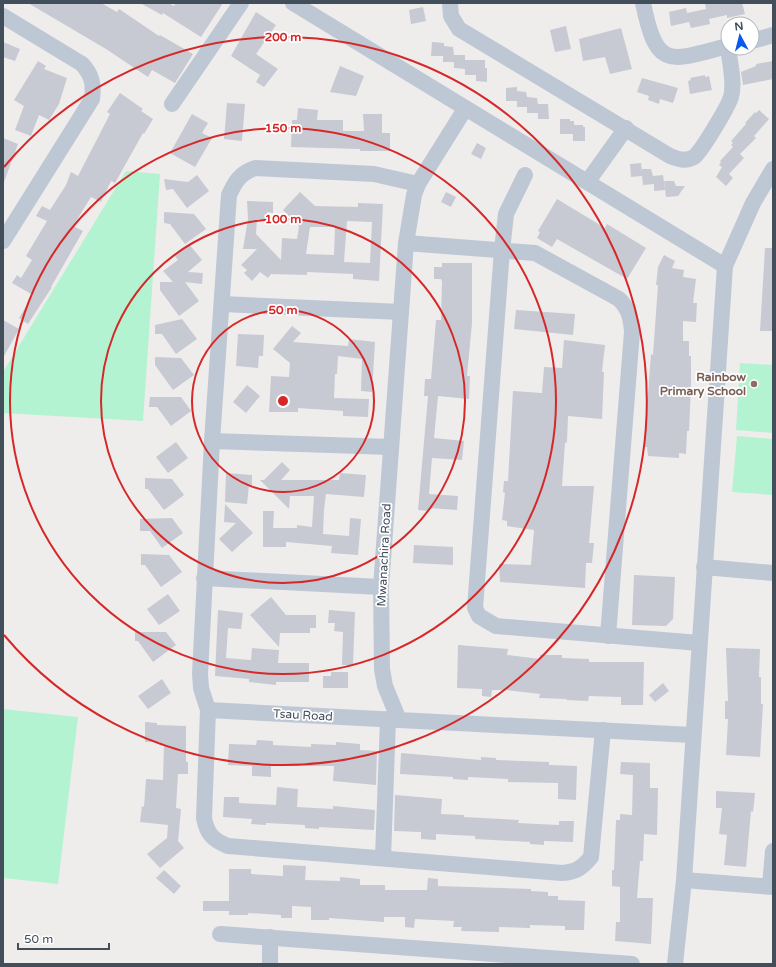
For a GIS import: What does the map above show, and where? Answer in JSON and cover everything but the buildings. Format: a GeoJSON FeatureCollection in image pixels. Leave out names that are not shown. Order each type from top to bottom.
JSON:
{"type":"FeatureCollection","features":[{"type":"Feature","properties":{"kind":"street"},"geometry":{"type":"LineString","coordinates":[[172,104],[241,3]]}},
{"type":"Feature","properties":{"kind":"street"},"geometry":{"type":"LineString","coordinates":[[293,3],[725,266]]}},
{"type":"Feature","properties":{"kind":"street"},"geometry":{"type":"LineString","coordinates":[[450,3],[451,16],[459,28],[670,156],[681,160],[693,157],[701,150],[731,97],[732,86],[729,56]]}},
{"type":"Feature","properties":{"kind":"street"},"geometry":{"type":"LineString","coordinates":[[643,3],[648,29],[654,43],[660,51],[672,58],[686,57],[720,49]]}},
{"type":"Feature","properties":{"kind":"street"},"geometry":{"type":"LineString","coordinates":[[3,16],[82,64],[88,71],[94,88],[92,99],[3,241]]}},
{"type":"Feature","properties":{"kind":"street"},"geometry":{"type":"LineString","coordinates":[[760,39],[773,35]]}},
{"type":"Feature","properties":{"kind":"street","name":"Mwanachira Road"},"geometry":{"type":"LineString","coordinates":[[393,719],[382,669],[381,586],[406,242],[414,195],[418,184],[465,109]]}},
{"type":"Feature","properties":{"kind":"street"},"geometry":{"type":"LineString","coordinates":[[588,182],[626,128]]}},
{"type":"Feature","properties":{"kind":"street"},"geometry":{"type":"LineString","coordinates":[[418,184],[374,174],[255,168],[245,172],[234,182],[229,196],[212,441],[200,674],[201,688],[208,710],[204,818],[206,828],[217,842],[228,846],[562,873],[574,872],[584,866],[591,858],[603,730]]}},
{"type":"Feature","properties":{"kind":"street"},"geometry":{"type":"LineString","coordinates":[[675,964],[684,880],[692,735],[725,266],[753,203],[773,169]]}},
{"type":"Feature","properties":{"kind":"street"},"geometry":{"type":"LineString","coordinates":[[525,175],[506,214],[475,608],[479,616],[496,626],[699,644]]}},
{"type":"Feature","properties":{"kind":"street"},"geometry":{"type":"LineString","coordinates":[[406,242],[536,253],[619,299],[626,306],[631,318],[632,332],[608,636]]}},
{"type":"Feature","properties":{"kind":"street"},"geometry":{"type":"LineString","coordinates":[[222,304],[401,312]]}},
{"type":"Feature","properties":{"kind":"street"},"geometry":{"type":"LineString","coordinates":[[212,441],[391,447]]}},
{"type":"Feature","properties":{"kind":"street"},"geometry":{"type":"LineString","coordinates":[[704,567],[773,573]]}},
{"type":"Feature","properties":{"kind":"street"},"geometry":{"type":"LineString","coordinates":[[204,578],[381,586]]}},
{"type":"Feature","properties":{"kind":"street","name":"Tsau Road"},"geometry":{"type":"LineString","coordinates":[[208,710],[393,719]]}},
{"type":"Feature","properties":{"kind":"street"},"geometry":{"type":"LineString","coordinates":[[383,858],[393,719],[692,735]]}},
{"type":"Feature","properties":{"kind":"street"},"geometry":{"type":"LineString","coordinates":[[684,880],[771,886],[773,851]]}},
{"type":"Feature","properties":{"kind":"street"},"geometry":{"type":"LineString","coordinates":[[220,934],[632,964]]}},
{"type":"Feature","properties":{"kind":"street"},"geometry":{"type":"LineString","coordinates":[[270,937],[270,964]]}},
{"type":"Feature","properties":{"kind":"green space"},"geometry":{"type":"Polygon","coordinates":[[[126,171],[160,174],[143,421],[3,413],[3,372],[126,171]]]}},
{"type":"Feature","properties":{"kind":"green space"},"geometry":{"type":"Polygon","coordinates":[[[740,363],[773,365],[773,433],[736,430],[740,363]]]}},
{"type":"Feature","properties":{"kind":"green space"},"geometry":{"type":"Polygon","coordinates":[[[737,436],[773,439],[773,495],[732,492],[737,436]]]}},
{"type":"Feature","properties":{"kind":"green space"},"geometry":{"type":"Polygon","coordinates":[[[3,709],[78,717],[58,884],[3,878],[3,709]]]}},
{"type":"Feature","properties":{"kind":"place","name":"Rainbow Primary School"},"geometry":{"type":"Point","coordinates":[754,384]}}]}
